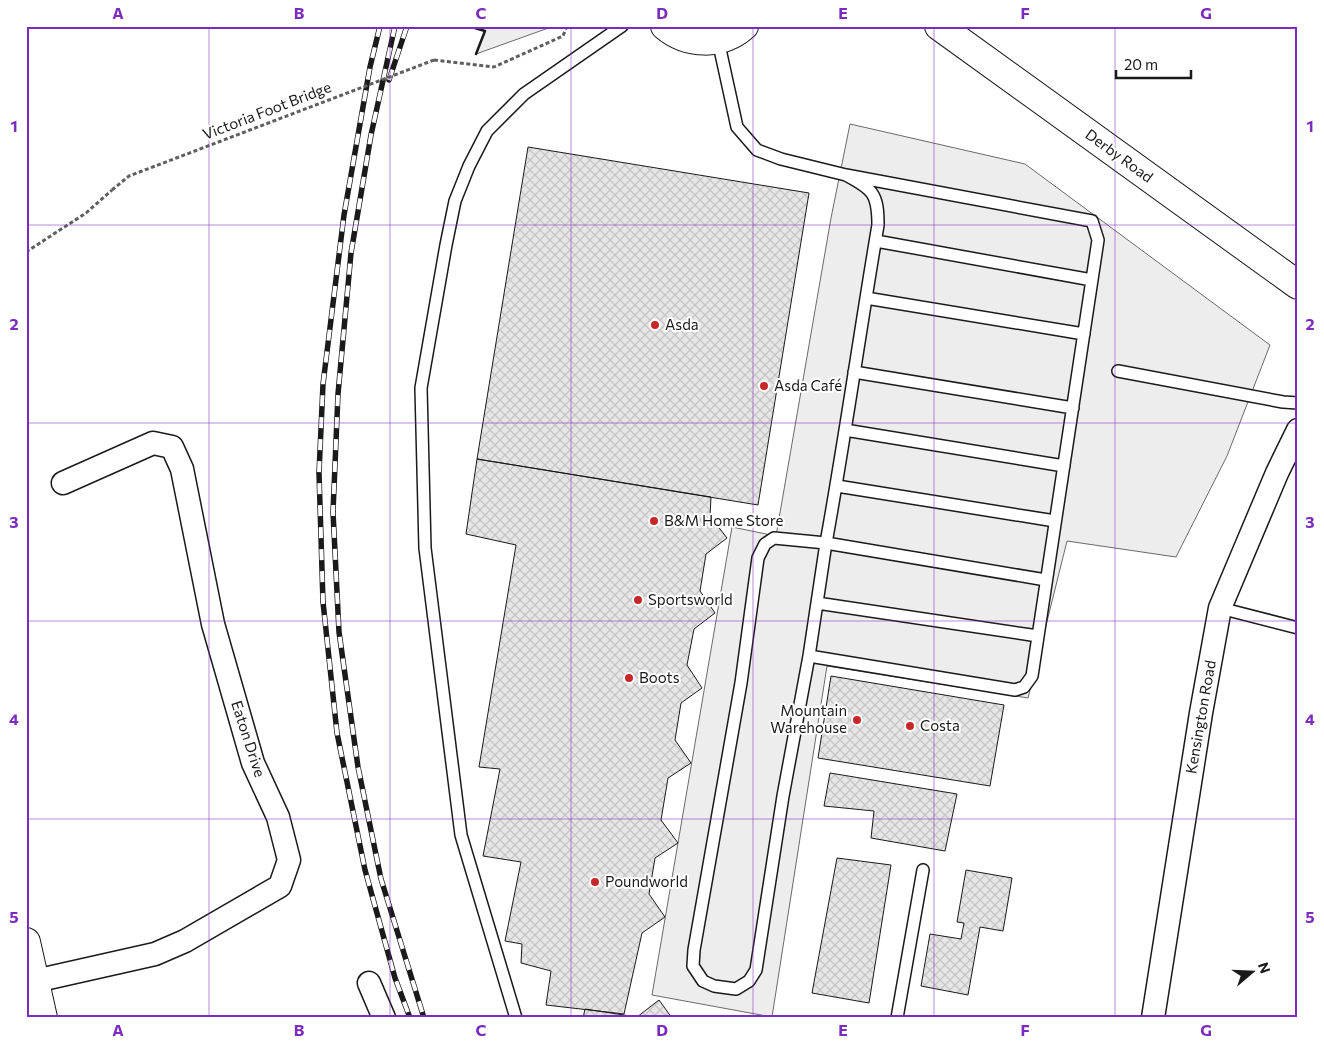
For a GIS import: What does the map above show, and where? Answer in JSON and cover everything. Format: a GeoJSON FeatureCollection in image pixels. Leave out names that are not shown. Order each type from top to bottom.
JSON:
{"type":"FeatureCollection","features":[{"type":"Feature","properties":{"kind":"street"},"geometry":{"type":"LineString","coordinates":[[665,26],[670,31],[685,38],[701,41],[718,40],[738,32],[744,26]]}},
{"type":"Feature","properties":{"kind":"street","name":"Derby Road"},"geometry":{"type":"LineString","coordinates":[[939,26],[1298,285]]}},
{"type":"Feature","properties":{"kind":"street","name":"Kensington Road"},"geometry":{"type":"LineString","coordinates":[[1154,1018],[1201,713],[1220,608],[1277,473],[1298,430]]}},
{"type":"Feature","properties":{"kind":"street","name":"Eaton Drive"},"geometry":{"type":"LineString","coordinates":[[35,982],[155,954],[185,941],[280,886],[289,860],[278,817],[253,763],[216,634],[182,469],[172,447],[153,443],[63,483]]}},
{"type":"Feature","properties":{"kind":"street"},"geometry":{"type":"LineString","coordinates":[[26,942],[43,1018]]}},
{"type":"Feature","properties":{"kind":"street"},"geometry":{"type":"LineString","coordinates":[[369,982],[384,1018]]}},
{"type":"Feature","properties":{"kind":"lane"},"geometry":{"type":"LineString","coordinates":[[516,1018],[461,835],[425,548],[421,388],[454,201],[469,166],[487,132],[524,94],[622,26]]}},
{"type":"Feature","properties":{"kind":"lane"},"geometry":{"type":"LineString","coordinates":[[718,40],[737,127],[757,150],[781,159],[846,175],[1092,221],[1098,240],[1032,676],[1024,687],[1015,690],[809,656]]}},
{"type":"Feature","properties":{"kind":"lane"},"geometry":{"type":"LineString","coordinates":[[846,175],[864,185],[872,193],[878,207],[878,225],[837,486],[826,543],[809,656],[783,796],[756,970],[749,981],[736,989],[714,986],[703,980],[693,966],[694,950],[741,683],[758,558],[765,544],[774,538],[826,543],[1046,580]]}},
{"type":"Feature","properties":{"kind":"lane"},"geometry":{"type":"LineString","coordinates":[[876,241],[1092,280]]}},
{"type":"Feature","properties":{"kind":"lane"},"geometry":{"type":"LineString","coordinates":[[866,298],[1084,334]]}},
{"type":"Feature","properties":{"kind":"lane"},"geometry":{"type":"LineString","coordinates":[[1118,371],[1298,404]]}},
{"type":"Feature","properties":{"kind":"lane"},"geometry":{"type":"LineString","coordinates":[[854,372],[1073,408]]}},
{"type":"Feature","properties":{"kind":"lane"},"geometry":{"type":"LineString","coordinates":[[845,430],[1064,466]]}},
{"type":"Feature","properties":{"kind":"lane"},"geometry":{"type":"LineString","coordinates":[[837,486],[1055,521]]}},
{"type":"Feature","properties":{"kind":"lane"},"geometry":{"type":"LineString","coordinates":[[817,603],[1038,636]]}},
{"type":"Feature","properties":{"kind":"lane"},"geometry":{"type":"LineString","coordinates":[[1220,608],[1298,628]]}},
{"type":"Feature","properties":{"kind":"lane"},"geometry":{"type":"LineString","coordinates":[[897,1018],[923,870]]}},
{"type":"Feature","properties":{"kind":"path","name":"Victoria Foot Bridge"},"geometry":{"type":"LineString","coordinates":[[26,252],[86,213],[129,176],[434,60],[494,67],[563,36],[567,26]]}},
{"type":"Feature","properties":{"kind":"shaded area"},"geometry":{"type":"Polygon","coordinates":[[[468,26],[554,26],[476,54],[485,31],[468,26]]]}},
{"type":"Feature","properties":{"kind":"shaded area"},"geometry":{"type":"Polygon","coordinates":[[[850,124],[1025,164],[1270,345],[1227,456],[1176,557],[1067,541],[1028,698],[827,666],[772,1017],[652,995],[732,527],[776,536],[831,218],[850,124]]]}},
{"type":"Feature","properties":{"kind":"building"},"geometry":{"type":"Polygon","coordinates":[[[528,147],[809,193],[758,505],[477,459],[528,147]]]}},
{"type":"Feature","properties":{"kind":"building"},"geometry":{"type":"Polygon","coordinates":[[[477,459],[711,497],[710,516],[727,538],[706,554],[700,591],[715,613],[694,629],[687,665],[702,688],[681,703],[675,740],[691,763],[668,778],[661,820],[678,843],[655,858],[649,894],[665,917],[642,933],[624,1014],[546,1005],[551,971],[521,963],[522,944],[505,941],[521,862],[483,856],[500,769],[479,767],[516,545],[466,534],[477,459]]]}},
{"type":"Feature","properties":{"kind":"building"},"geometry":{"type":"Polygon","coordinates":[[[831,676],[1004,705],[990,786],[818,758],[831,676]]]}},
{"type":"Feature","properties":{"kind":"building"},"geometry":{"type":"Polygon","coordinates":[[[830,773],[957,794],[945,851],[871,838],[874,811],[824,806],[830,773]]]}},
{"type":"Feature","properties":{"kind":"building"},"geometry":{"type":"Polygon","coordinates":[[[837,858],[891,865],[869,1003],[812,993],[837,858]]]}},
{"type":"Feature","properties":{"kind":"building"},"geometry":{"type":"Polygon","coordinates":[[[966,870],[1012,878],[1003,931],[980,927],[968,995],[921,986],[930,934],[961,939],[964,923],[957,922],[966,870]]]}},
{"type":"Feature","properties":{"kind":"building"},"geometry":{"type":"Polygon","coordinates":[[[659,1000],[672,1018],[583,1018],[585,1009],[637,1017],[659,1000]]]}},
{"type":"Feature","properties":{"kind":"railway"},"geometry":{"type":"LineString","coordinates":[[380,26],[370,67],[344,215],[323,384],[319,473],[323,602],[337,733],[365,870],[395,978],[410,1018]]}},
{"type":"Feature","properties":{"kind":"railway"},"geometry":{"type":"LineString","coordinates":[[395,26],[371,135],[351,253],[338,394],[333,512],[339,632],[358,767],[381,879],[424,1018]]}},
{"type":"Feature","properties":{"kind":"railway"},"geometry":{"type":"LineString","coordinates":[[389,80],[407,26]]}},
{"type":"Feature","properties":{"kind":"wall"},"geometry":{"type":"LineString","coordinates":[[468,26],[485,31],[476,54]]}},
{"type":"Feature","properties":{"kind":"place","name":"Asda"},"geometry":{"type":"Point","coordinates":[655,325]}},
{"type":"Feature","properties":{"kind":"place","name":"Asda Café"},"geometry":{"type":"Point","coordinates":[764,386]}},
{"type":"Feature","properties":{"kind":"place","name":"B&M Home Store"},"geometry":{"type":"Point","coordinates":[654,521]}},
{"type":"Feature","properties":{"kind":"place","name":"Sportsworld"},"geometry":{"type":"Point","coordinates":[638,600]}},
{"type":"Feature","properties":{"kind":"place","name":"Boots"},"geometry":{"type":"Point","coordinates":[629,678]}},
{"type":"Feature","properties":{"kind":"place","name":"Mountain Warehouse"},"geometry":{"type":"Point","coordinates":[857,720]}},
{"type":"Feature","properties":{"kind":"place","name":"Costa"},"geometry":{"type":"Point","coordinates":[910,726]}},
{"type":"Feature","properties":{"kind":"place","name":"Poundworld"},"geometry":{"type":"Point","coordinates":[595,882]}}]}
